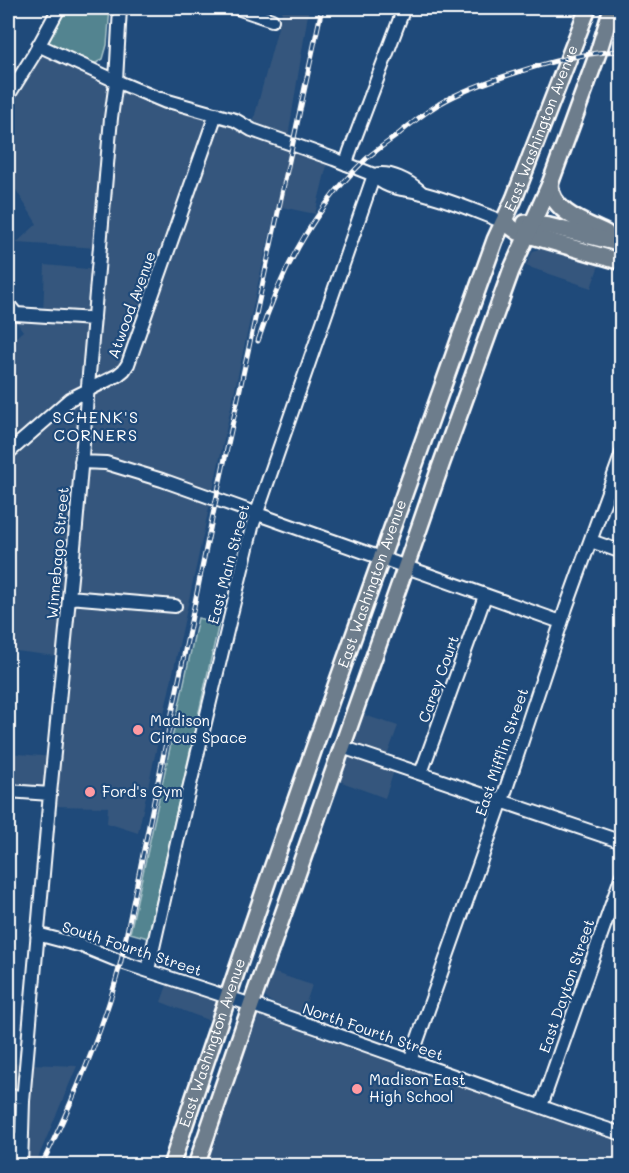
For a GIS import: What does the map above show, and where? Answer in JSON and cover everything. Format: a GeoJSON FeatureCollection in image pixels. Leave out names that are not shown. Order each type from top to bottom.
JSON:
{"type":"FeatureCollection","features":[{"type":"Feature","properties":{"kind":"main road","name":"East Washington Avenue"},"geometry":{"type":"LineString","coordinates":[[171,1166],[227,997],[491,251],[566,68],[588,8]]}},
{"type":"Feature","properties":{"kind":"main road","name":"East Washington Avenue"},"geometry":{"type":"LineString","coordinates":[[196,1166],[441,465],[516,260],[550,184],[612,8]]}},
{"type":"Feature","properties":{"kind":"main road"},"geometry":{"type":"LineString","coordinates":[[550,184],[553,199],[561,208],[621,243]]}},
{"type":"Feature","properties":{"kind":"main road"},"geometry":{"type":"LineString","coordinates":[[504,222],[514,230],[549,225],[621,243]]}},
{"type":"Feature","properties":{"kind":"main road"},"geometry":{"type":"LineString","coordinates":[[530,229],[621,262]]}},
{"type":"Feature","properties":{"kind":"street"},"geometry":{"type":"LineString","coordinates":[[8,84],[52,8]]}},
{"type":"Feature","properties":{"kind":"street"},"geometry":{"type":"LineString","coordinates":[[8,96],[59,8]]}},
{"type":"Feature","properties":{"kind":"street","name":"Winnebago Street"},"geometry":{"type":"LineString","coordinates":[[21,1166],[23,1099],[37,934],[116,81],[120,8]]}},
{"type":"Feature","properties":{"kind":"street"},"geometry":{"type":"LineString","coordinates":[[237,8],[272,20]]}},
{"type":"Feature","properties":{"kind":"street"},"geometry":{"type":"LineString","coordinates":[[346,164],[404,8]]}},
{"type":"Feature","properties":{"kind":"street"},"geometry":{"type":"LineString","coordinates":[[38,45],[116,81],[236,128],[252,130],[374,175],[384,174],[403,179],[412,183],[421,192],[504,222]]}},
{"type":"Feature","properties":{"kind":"street","name":"Atwood Avenue"},"geometry":{"type":"LineString","coordinates":[[8,453],[70,399],[118,375],[128,364],[215,118]]}},
{"type":"Feature","properties":{"kind":"street","name":"East Main Street"},"geometry":{"type":"LineString","coordinates":[[148,970],[252,527],[374,175]]}},
{"type":"Feature","properties":{"kind":"street"},"geometry":{"type":"LineString","coordinates":[[8,304],[16,314],[94,319]]}},
{"type":"Feature","properties":{"kind":"street","name":"East Mifflin Street"},"geometry":{"type":"LineString","coordinates":[[410,1061],[621,453]]}},
{"type":"Feature","properties":{"kind":"street"},"geometry":{"type":"LineString","coordinates":[[81,462],[111,464],[162,480],[561,622]]}},
{"type":"Feature","properties":{"kind":"street"},"geometry":{"type":"LineString","coordinates":[[591,541],[621,552]]}},
{"type":"Feature","properties":{"kind":"street","name":"Carey Court"},"geometry":{"type":"LineString","coordinates":[[421,773],[485,596]]}},
{"type":"Feature","properties":{"kind":"street"},"geometry":{"type":"LineString","coordinates":[[69,597],[175,606]]}},
{"type":"Feature","properties":{"kind":"street"},"geometry":{"type":"LineString","coordinates":[[342,747],[621,842]]}},
{"type":"Feature","properties":{"kind":"street"},"geometry":{"type":"LineString","coordinates":[[8,791],[50,794]]}},
{"type":"Feature","properties":{"kind":"street","name":"East Dayton Street"},"geometry":{"type":"LineString","coordinates":[[541,1106],[621,875]]}},
{"type":"Feature","properties":{"kind":"street","name":"South Fourth Street"},"geometry":{"type":"LineString","coordinates":[[37,934],[82,946],[124,963],[251,1005]]}},
{"type":"Feature","properties":{"kind":"street","name":"North Fourth Street"},"geometry":{"type":"LineString","coordinates":[[251,1005],[621,1134]]}},
{"type":"Feature","properties":{"kind":"street"},"geometry":{"type":"LineString","coordinates":[[8,1096],[23,1099]]}},
{"type":"Feature","properties":{"kind":"street","name":"Winnebago Street"},"geometry":{"type":"LineString","coordinates":[[12,1166],[18,1115],[23,1099]]}},
{"type":"Feature","properties":{"kind":"shaded area"},"geometry":{"type":"Polygon","coordinates":[[[283,8],[309,8],[286,150],[327,165],[315,214],[277,206],[138,833],[107,823],[108,807],[49,806],[50,794],[8,791],[8,753],[53,757],[63,657],[8,650],[8,344],[23,331],[15,320],[16,314],[43,315],[45,265],[98,270],[99,248],[16,243],[37,224],[8,177],[8,96],[38,45],[221,124],[251,130],[283,8]]]}},
{"type":"Feature","properties":{"kind":"shaded area"},"geometry":{"type":"Polygon","coordinates":[[[543,247],[600,262],[591,288],[526,266],[533,251],[543,247]]]}},
{"type":"Feature","properties":{"kind":"shaded area"},"geometry":{"type":"Polygon","coordinates":[[[361,714],[398,726],[384,764],[395,768],[385,798],[339,781],[361,714]]]}},
{"type":"Feature","properties":{"kind":"shaded area"},"geometry":{"type":"Polygon","coordinates":[[[272,972],[312,985],[302,1015],[266,998],[265,993],[272,972]]]}},
{"type":"Feature","properties":{"kind":"shaded area"},"geometry":{"type":"Polygon","coordinates":[[[170,977],[227,997],[218,1024],[161,1002],[170,977]]]}},
{"type":"Feature","properties":{"kind":"shaded area","name":"Madison East High School"},"geometry":{"type":"Polygon","coordinates":[[[251,1005],[621,1134],[621,1165],[196,1166],[251,1005]]]}},
{"type":"Feature","properties":{"kind":"shaded area"},"geometry":{"type":"Polygon","coordinates":[[[8,1063],[77,1066],[35,1165],[21,1165],[23,1128],[8,1127],[8,1063]]]}},
{"type":"Feature","properties":{"kind":"green space"},"geometry":{"type":"Polygon","coordinates":[[[62,8],[110,8],[107,45],[103,59],[91,63],[47,42],[62,8]]]}},
{"type":"Feature","properties":{"kind":"green space"},"geometry":{"type":"Polygon","coordinates":[[[198,618],[219,623],[148,938],[130,933],[198,618]]]}},
{"type":"Feature","properties":{"kind":"railway"},"geometry":{"type":"LineString","coordinates":[[41,1166],[86,1067],[110,1001],[121,961],[216,500],[322,8]]}},
{"type":"Feature","properties":{"kind":"railway"},"geometry":{"type":"LineString","coordinates":[[258,341],[277,291],[300,243],[347,178],[373,153],[433,108],[467,90],[554,61],[594,53],[622,51]]}},
{"type":"Feature","properties":{"kind":"place","name":"Madison Circus Space"},"geometry":{"type":"Point","coordinates":[138,730]}},
{"type":"Feature","properties":{"kind":"place","name":"Ford's Gym"},"geometry":{"type":"Point","coordinates":[90,792]}},
{"type":"Feature","properties":{"kind":"place","name":"Madison East High School"},"geometry":{"type":"Point","coordinates":[357,1089]}},
{"type":"Feature","properties":{"kind":"district","name":"SCHENK'S CORNERS"},"geometry":{"type":"Point","coordinates":[96,426]}}]}
